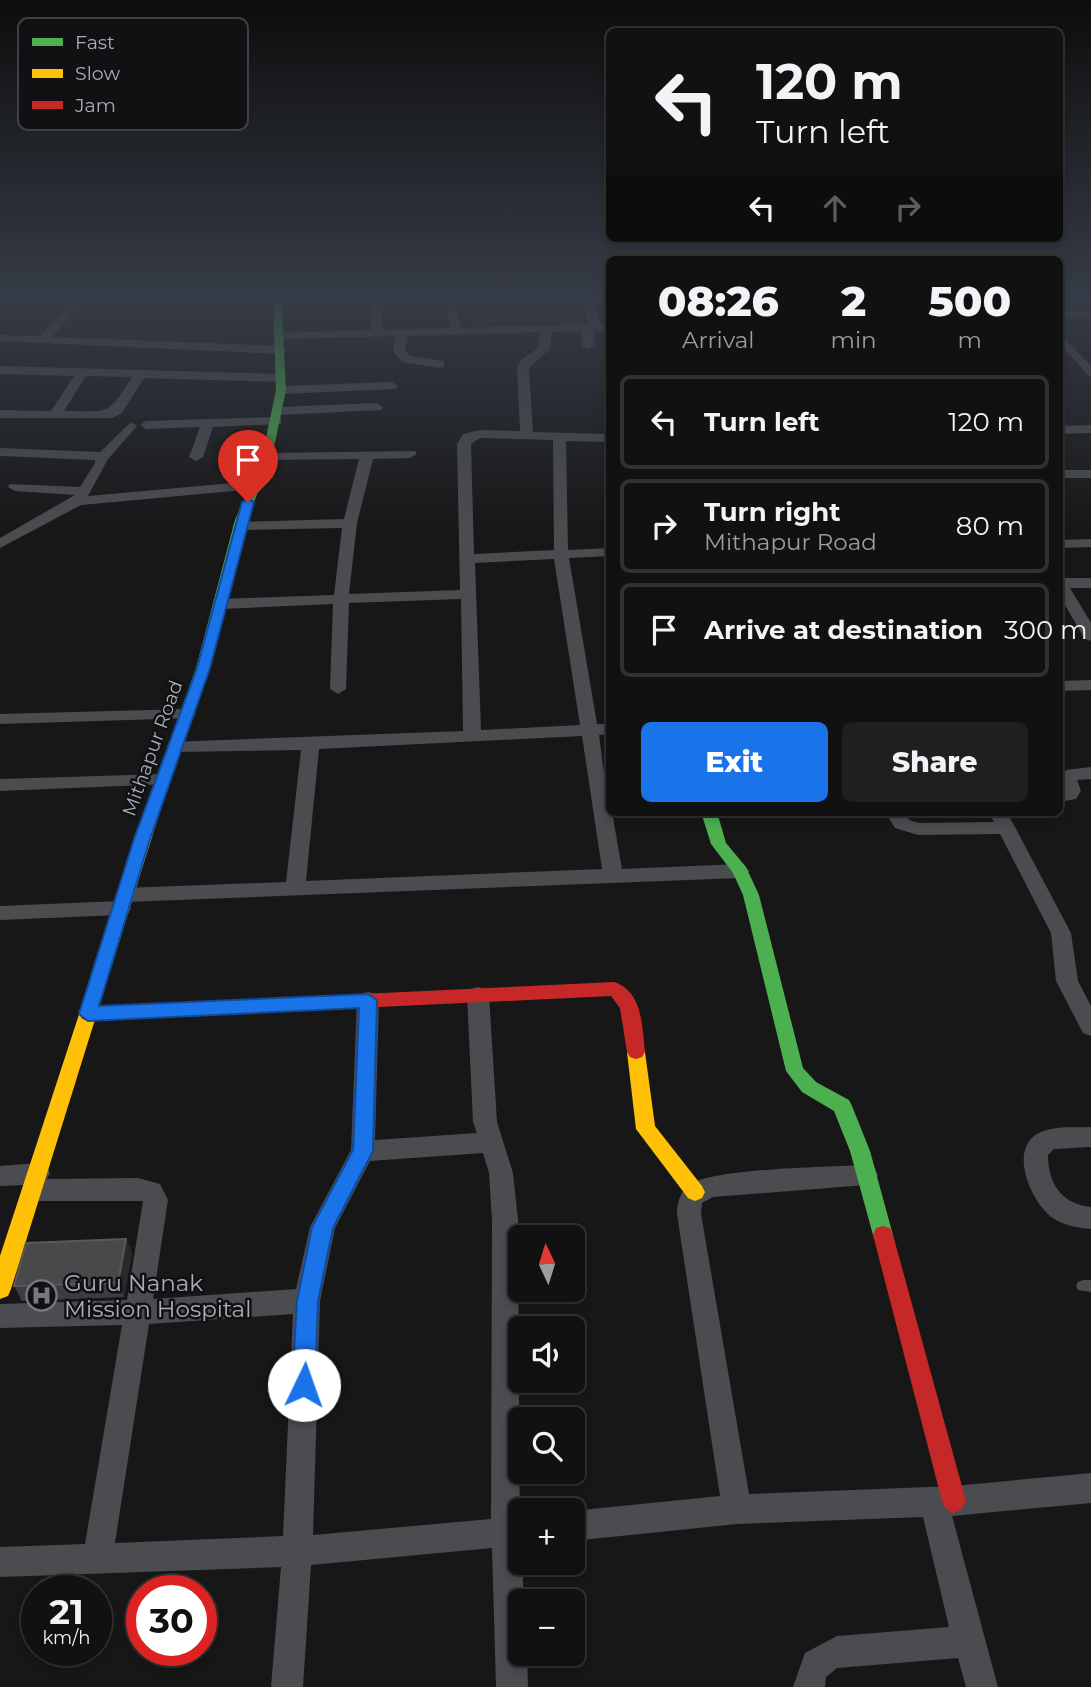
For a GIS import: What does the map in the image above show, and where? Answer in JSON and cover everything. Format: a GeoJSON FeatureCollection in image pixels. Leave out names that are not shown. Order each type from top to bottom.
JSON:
{"type":"FeatureCollection","features":[{"type":"Feature","properties":{"kind":"street"},"geometry":{"type":"LineString","coordinates":[[55,415],[82,374]]}},
{"type":"Feature","properties":{"kind":"street"},"geometry":{"type":"LineString","coordinates":[[96,374],[280,384],[392,386]]}},
{"type":"Feature","properties":{"kind":"street","name":"Mithapur Road"},"geometry":{"type":"LineString","coordinates":[[0,1287],[36,1182],[123,901],[187,714],[221,604],[239,526],[267,457],[278,416],[280,374]]}},
{"type":"Feature","properties":{"kind":"street"},"geometry":{"type":"LineString","coordinates":[[523,374],[527,436]]}},
{"type":"Feature","properties":{"kind":"street"},"geometry":{"type":"LineString","coordinates":[[0,414],[100,416],[115,413],[139,376]]}},
{"type":"Feature","properties":{"kind":"street"},"geometry":{"type":"LineString","coordinates":[[146,425],[208,423],[377,407]]}},
{"type":"Feature","properties":{"kind":"street"},"geometry":{"type":"LineString","coordinates":[[196,457],[208,423]]}},
{"type":"Feature","properties":{"kind":"street"},"geometry":{"type":"LineString","coordinates":[[0,544],[81,496],[103,457],[131,426]]}},
{"type":"Feature","properties":{"kind":"street"},"geometry":{"type":"LineString","coordinates":[[1063,430],[1091,429]]}},
{"type":"Feature","properties":{"kind":"street"},"geometry":{"type":"LineString","coordinates":[[472,735],[464,444],[473,435],[606,438]]}},
{"type":"Feature","properties":{"kind":"street"},"geometry":{"type":"LineString","coordinates":[[559,437],[561,554],[613,876]]}},
{"type":"Feature","properties":{"kind":"street"},"geometry":{"type":"LineString","coordinates":[[0,452],[103,457]]}},
{"type":"Feature","properties":{"kind":"street"},"geometry":{"type":"LineString","coordinates":[[338,689],[341,598],[350,523],[367,454]]}},
{"type":"Feature","properties":{"kind":"street"},"geometry":{"type":"LineString","coordinates":[[267,457],[410,454]]}},
{"type":"Feature","properties":{"kind":"street"},"geometry":{"type":"LineString","coordinates":[[1063,474],[1091,474]]}},
{"type":"Feature","properties":{"kind":"street"},"geometry":{"type":"LineString","coordinates":[[15,487],[81,496],[255,485]]}},
{"type":"Feature","properties":{"kind":"street"},"geometry":{"type":"LineString","coordinates":[[239,526],[350,523]]}},
{"type":"Feature","properties":{"kind":"street"},"geometry":{"type":"LineString","coordinates":[[1063,544],[1091,543]]}},
{"type":"Feature","properties":{"kind":"street"},"geometry":{"type":"LineString","coordinates":[[467,559],[606,552]]}},
{"type":"Feature","properties":{"kind":"street"},"geometry":{"type":"LineString","coordinates":[[1063,584],[1091,583]]}},
{"type":"Feature","properties":{"kind":"street"},"geometry":{"type":"LineString","coordinates":[[1063,589],[1086,621],[1091,636]]}},
{"type":"Feature","properties":{"kind":"street"},"geometry":{"type":"LineString","coordinates":[[221,604],[467,594]]}},
{"type":"Feature","properties":{"kind":"street"},"geometry":{"type":"LineString","coordinates":[[1063,686],[1091,685]]}},
{"type":"Feature","properties":{"kind":"street"},"geometry":{"type":"LineString","coordinates":[[0,719],[187,714]]}},
{"type":"Feature","properties":{"kind":"street"},"geometry":{"type":"LineString","coordinates":[[176,746],[311,744],[606,729]]}},
{"type":"Feature","properties":{"kind":"street"},"geometry":{"type":"LineString","coordinates":[[295,888],[311,744]]}},
{"type":"Feature","properties":{"kind":"street"},"geometry":{"type":"LineString","coordinates":[[1063,796],[1069,795],[1072,791],[1068,780],[1072,774],[1091,772]]}},
{"type":"Feature","properties":{"kind":"street"},"geometry":{"type":"LineString","coordinates":[[0,785],[163,780]]}},
{"type":"Feature","properties":{"kind":"street"},"geometry":{"type":"LineString","coordinates":[[710,816],[719,845],[740,871],[751,895],[795,1071],[809,1087],[842,1106],[866,1175],[944,1501],[969,1641],[982,1687]]}},
{"type":"Feature","properties":{"kind":"street"},"geometry":{"type":"LineString","coordinates":[[897,816],[902,824],[918,830],[1002,820],[1057,925],[1063,945],[1063,966],[1088,1016]]}},
{"type":"Feature","properties":{"kind":"street"},"geometry":{"type":"LineString","coordinates":[[0,913],[295,888],[740,871]]}},
{"type":"Feature","properties":{"kind":"street"},"geometry":{"type":"LineString","coordinates":[[88,1014],[600,989],[623,993],[629,1004],[646,1129],[695,1192]]}},
{"type":"Feature","properties":{"kind":"street"},"geometry":{"type":"LineString","coordinates":[[478,995],[483,1099],[491,1142],[501,1173],[505,1220],[512,1498]]}},
{"type":"Feature","properties":{"kind":"street"},"geometry":{"type":"LineString","coordinates":[[287,1687],[297,1551],[307,1301],[323,1227],[363,1151],[368,1000]]}},
{"type":"Feature","properties":{"kind":"street"},"geometry":{"type":"LineString","coordinates":[[1091,1137],[1046,1141],[1038,1149],[1035,1161],[1056,1208],[1068,1214],[1091,1218]]}},
{"type":"Feature","properties":{"kind":"street"},"geometry":{"type":"LineString","coordinates":[[363,1151],[491,1142]]}},
{"type":"Feature","properties":{"kind":"street"},"geometry":{"type":"LineString","coordinates":[[737,1509],[689,1214],[689,1200],[695,1192],[713,1186],[866,1175]]}},
{"type":"Feature","properties":{"kind":"street"},"geometry":{"type":"LineString","coordinates":[[0,1176],[36,1182],[138,1189],[151,1192],[156,1200],[98,1557]]}},
{"type":"Feature","properties":{"kind":"street"},"geometry":{"type":"LineString","coordinates":[[0,1316],[138,1312],[307,1301]]}},
{"type":"Feature","properties":{"kind":"street"},"geometry":{"type":"LineString","coordinates":[[585,1524],[737,1509],[944,1501],[1091,1488]]}},
{"type":"Feature","properties":{"kind":"street"},"geometry":{"type":"LineString","coordinates":[[0,1562],[297,1551],[508,1531]]}},
{"type":"Feature","properties":{"kind":"street"},"geometry":{"type":"LineString","coordinates":[[512,1687],[513,1575]]}},
{"type":"Feature","properties":{"kind":"street"},"geometry":{"type":"LineString","coordinates":[[809,1687],[812,1668],[823,1656],[837,1652],[969,1641]]}},
{"type":"Feature","properties":{"kind":"building"},"geometry":{"type":"Polygon","coordinates":[[[126,1239],[118,1283],[14,1286],[26,1243],[126,1239]]]}},
{"type":"Feature","properties":{"kind":"traffic: fast"},"geometry":{"type":"LineString","coordinates":[[163,779],[203,668],[241,520],[267,457],[281,390],[280,374]]}},
{"type":"Feature","properties":{"kind":"traffic: fast"},"geometry":{"type":"LineString","coordinates":[[710,816],[719,844],[740,871],[751,895],[795,1071],[809,1087],[842,1106],[860,1151],[883,1235]]}},
{"type":"Feature","properties":{"kind":"traffic: slow"},"geometry":{"type":"LineString","coordinates":[[0,1289],[163,779]]}},
{"type":"Feature","properties":{"kind":"traffic: slow"},"geometry":{"type":"LineString","coordinates":[[636,1052],[646,1129],[695,1192]]}},
{"type":"Feature","properties":{"kind":"traffic: jam"},"geometry":{"type":"LineString","coordinates":[[88,1014],[614,989],[626,1000],[629,1008],[636,1052]]}},
{"type":"Feature","properties":{"kind":"traffic: jam"},"geometry":{"type":"LineString","coordinates":[[883,1235],[954,1501]]}},
{"type":"Feature","properties":{"kind":"place","name":"Guru Nanak Mission Hospital"},"geometry":{"type":"Point","coordinates":[41,1296]}},
{"type":"Feature","properties":{"kind":"route"},"geometry":{"type":"LineString","coordinates":[[248,502],[239,526],[204,668],[142,839],[88,1014],[368,1000],[363,1151],[323,1227],[307,1301],[304,1385]]}}]}
